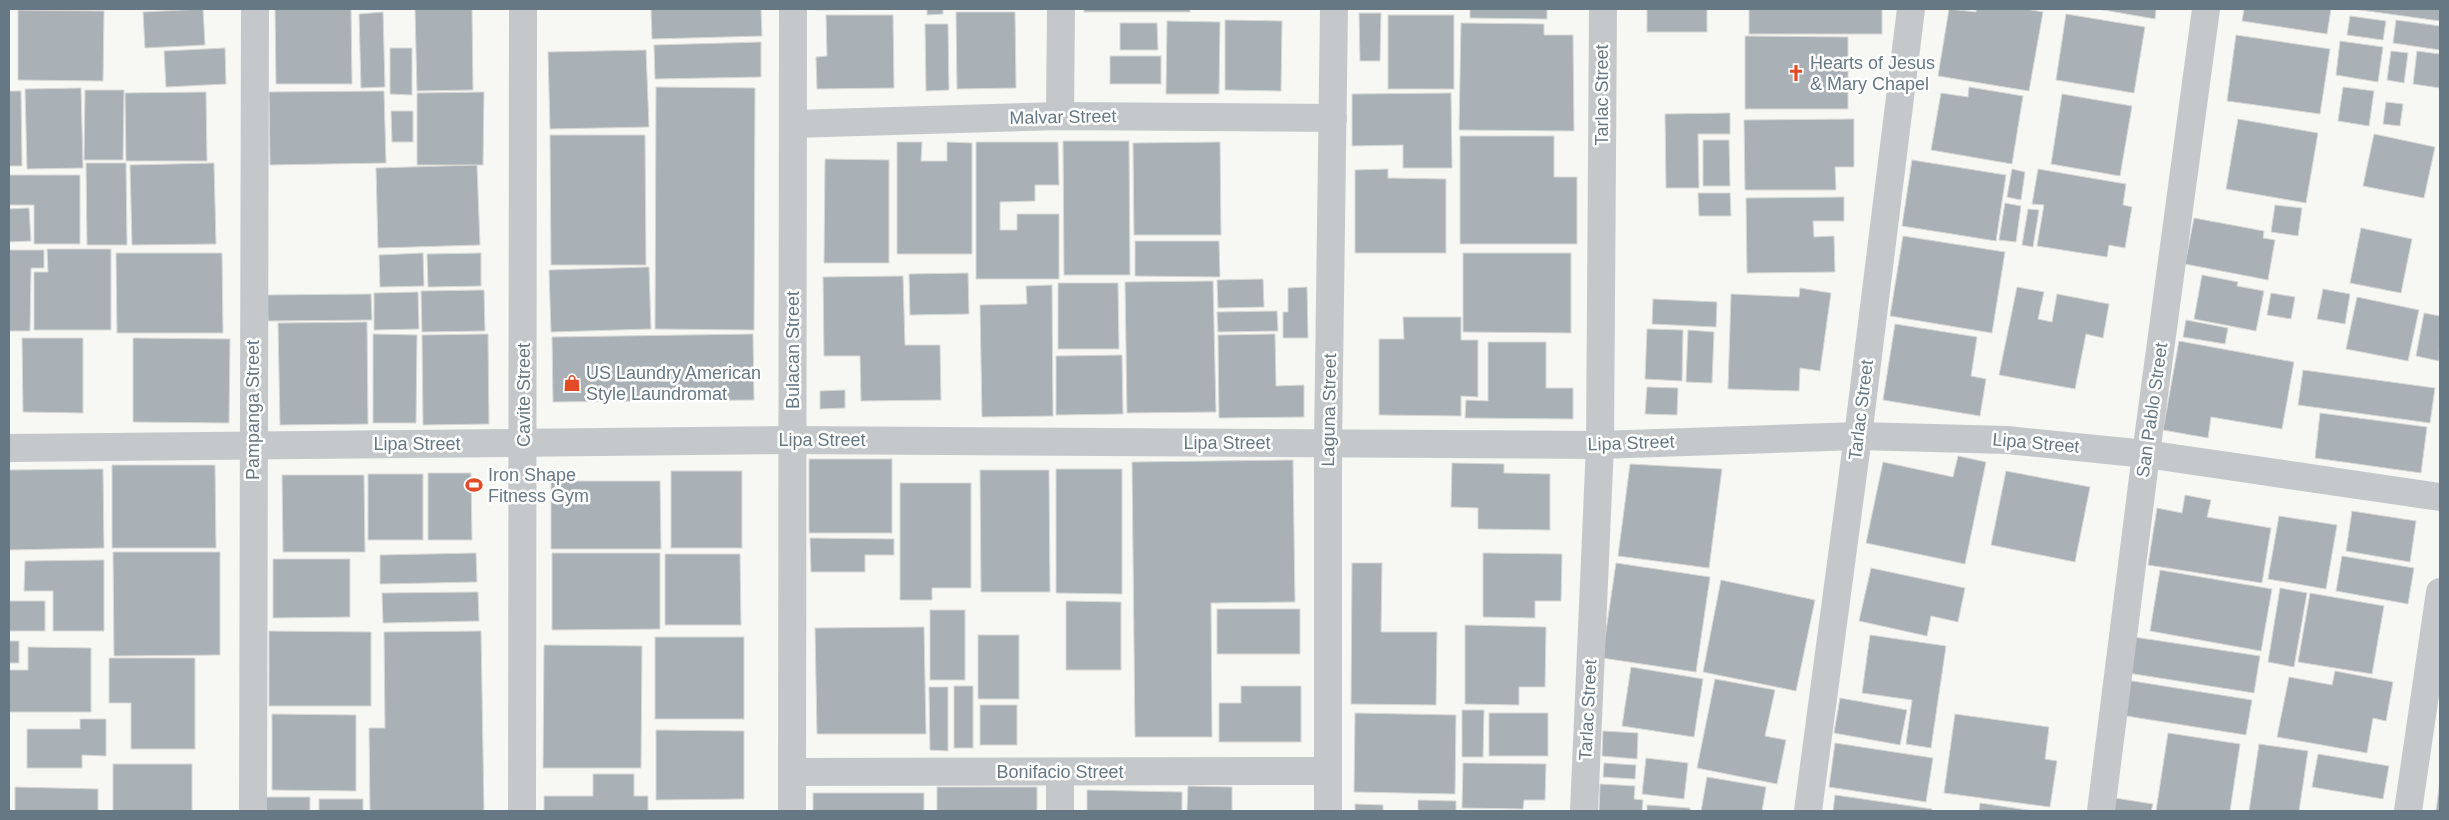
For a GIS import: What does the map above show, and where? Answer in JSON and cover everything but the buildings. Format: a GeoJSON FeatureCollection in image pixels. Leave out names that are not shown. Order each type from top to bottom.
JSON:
{"type":"FeatureCollection","features":[{"type":"Feature","properties":{"kind":"street","name":"Pampanga Street"},"geometry":{"type":"LineString","coordinates":[[253,811],[255,9]]}},
{"type":"Feature","properties":{"kind":"street","name":"Cavite Street"},"geometry":{"type":"LineString","coordinates":[[522,811],[524,9]]}},
{"type":"Feature","properties":{"kind":"street","name":"Bulacan Street"},"geometry":{"type":"LineString","coordinates":[[792,811],[793,9]]}},
{"type":"Feature","properties":{"kind":"street"},"geometry":{"type":"LineString","coordinates":[[1060,9],[1060,116]]}},
{"type":"Feature","properties":{"kind":"street","name":"Laguna Street"},"geometry":{"type":"LineString","coordinates":[[1328,811],[1328,443],[1334,9]]}},
{"type":"Feature","properties":{"kind":"street","name":"Tarlac Street"},"geometry":{"type":"LineString","coordinates":[[1584,811],[1600,445],[1603,9]]}},
{"type":"Feature","properties":{"kind":"street","name":"Tarlac Street"},"geometry":{"type":"LineString","coordinates":[[1808,811],[1858,436],[1911,9]]}},
{"type":"Feature","properties":{"kind":"street","name":"San Pablo Street"},"geometry":{"type":"LineString","coordinates":[[2101,811],[2146,454],[2206,9]]}},
{"type":"Feature","properties":{"kind":"street","name":"Malvar Street"},"geometry":{"type":"LineString","coordinates":[[793,124],[1060,116],[1333,118]]}},
{"type":"Feature","properties":{"kind":"street","name":"Lipa Street"},"geometry":{"type":"LineString","coordinates":[[9,448],[253,444],[793,440],[1600,445],[1858,436],[2007,440],[2146,454],[2440,497]]}},
{"type":"Feature","properties":{"kind":"street"},"geometry":{"type":"LineString","coordinates":[[2408,811],[2440,592]]}},
{"type":"Feature","properties":{"kind":"street","name":"Bonifacio Street"},"geometry":{"type":"LineString","coordinates":[[792,772],[1328,771]]}},
{"type":"Feature","properties":{"kind":"street"},"geometry":{"type":"LineString","coordinates":[[1060,772],[1060,811]]}},
{"type":"Feature","properties":{"kind":"place","name":"Hearts of Jesus & Mary Chapel"},"geometry":{"type":"Point","coordinates":[1796,73]}},
{"type":"Feature","properties":{"kind":"place","name":"US Laundry American Style Laundromat"},"geometry":{"type":"Point","coordinates":[572,383]}},
{"type":"Feature","properties":{"kind":"place","name":"Iron Shape Fitness Gym"},"geometry":{"type":"Point","coordinates":[474,485]}}]}
